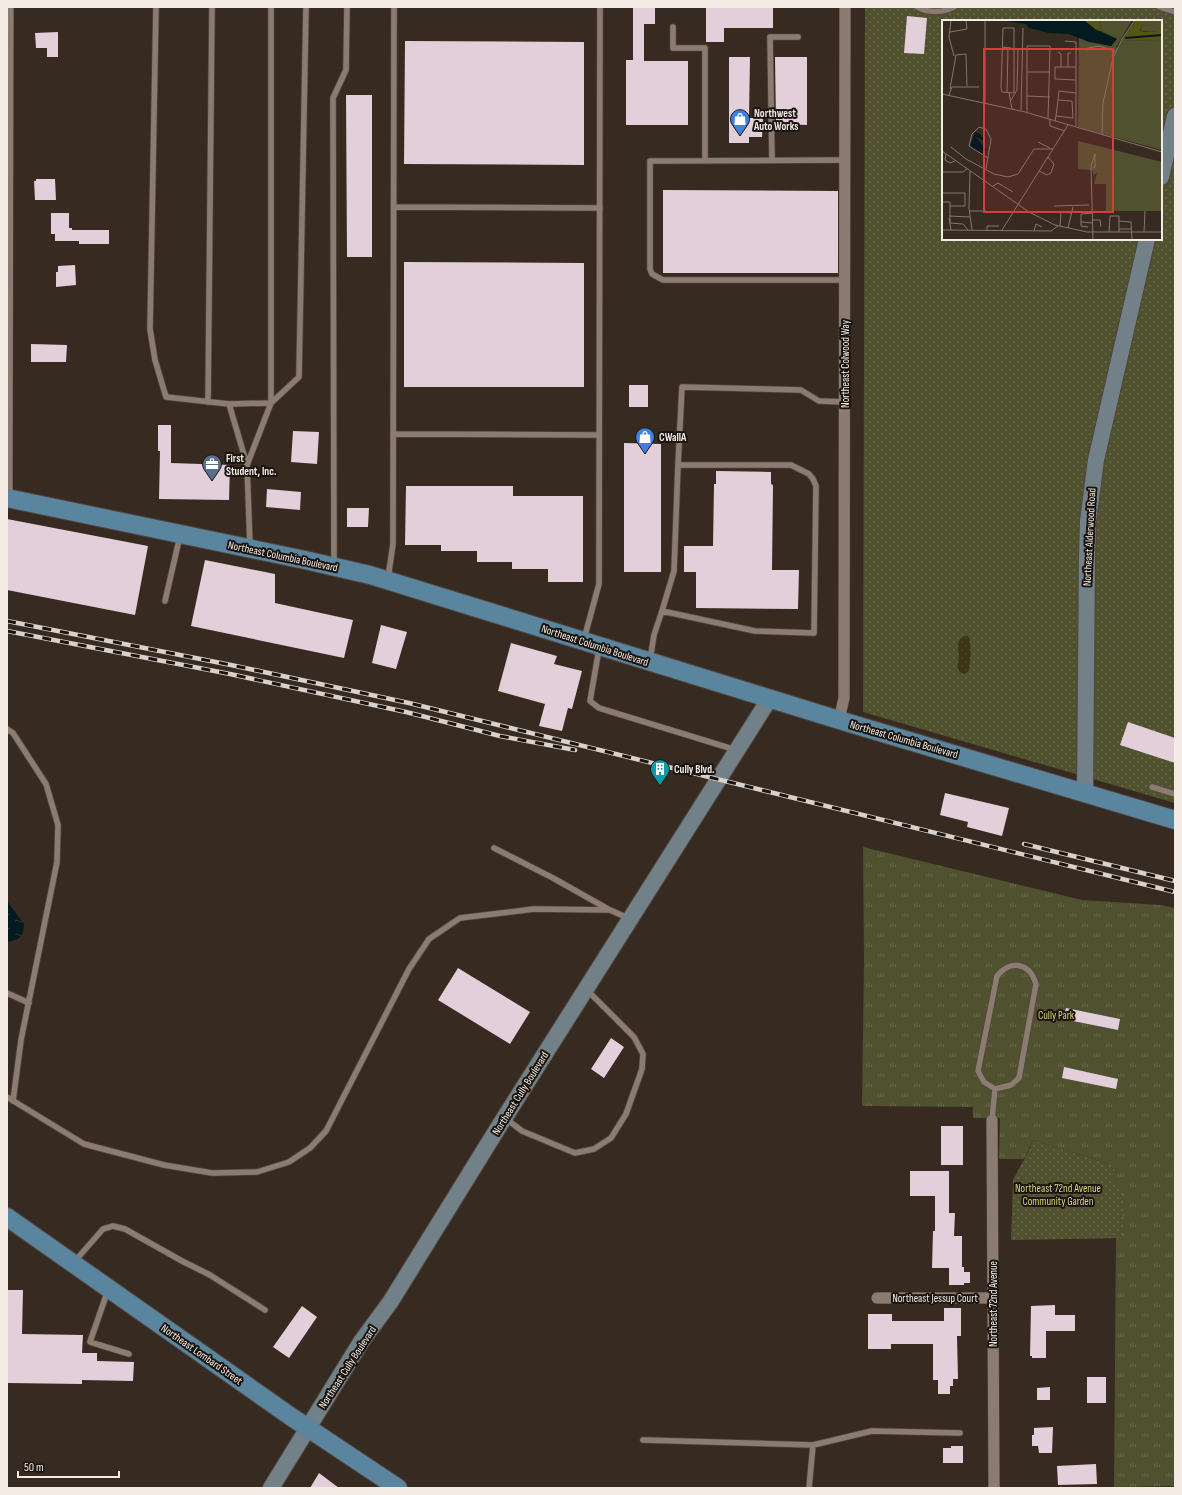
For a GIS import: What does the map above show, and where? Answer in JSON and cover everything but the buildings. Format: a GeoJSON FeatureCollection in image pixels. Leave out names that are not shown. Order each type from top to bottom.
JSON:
{"type":"FeatureCollection","features":[{"type":"Feature","properties":{"kind":"main road","name":"Northeast Columbia Boulevard"},"geometry":{"type":"LineString","coordinates":[[7,498],[334,566],[388,580],[839,720],[1175,820]]}},
{"type":"Feature","properties":{"kind":"main road","name":"Northeast Lombard Street"},"geometry":{"type":"LineString","coordinates":[[7,1217],[308,1428],[398,1488]]}},
{"type":"Feature","properties":{"kind":"street"},"geometry":{"type":"LineString","coordinates":[[7,498],[8,7]]}},
{"type":"Feature","properties":{"kind":"street","name":"Northeast Colwood Way"},"geometry":{"type":"LineString","coordinates":[[839,720],[844,698],[846,160],[845,7]]}},
{"type":"Feature","properties":{"kind":"street"},"geometry":{"type":"LineString","coordinates":[[1162,173],[1175,116]]}},
{"type":"Feature","properties":{"kind":"street","name":"Northeast Alderwood Road"},"geometry":{"type":"LineString","coordinates":[[1085,793],[1087,570],[1090,499],[1098,448],[1147,240]]}},
{"type":"Feature","properties":{"kind":"street","name":"Northeast Cully Boulevard"},"geometry":{"type":"LineString","coordinates":[[271,1488],[362,1342],[391,1301],[504,1118],[770,698]]}},
{"type":"Feature","properties":{"kind":"street","name":"Northeast 72nd Avenue"},"geometry":{"type":"LineString","coordinates":[[992,1120],[994,1488]]}},
{"type":"Feature","properties":{"kind":"street","name":"Northeast Jessup Court"},"geometry":{"type":"LineString","coordinates":[[877,1298],[993,1298]]}},
{"type":"Feature","properties":{"kind":"lane"},"geometry":{"type":"LineString","coordinates":[[156,7],[150,329],[154,360],[166,397],[229,404],[271,403],[299,377],[306,7]]}},
{"type":"Feature","properties":{"kind":"lane"},"geometry":{"type":"LineString","coordinates":[[208,402],[212,7]]}},
{"type":"Feature","properties":{"kind":"lane"},"geometry":{"type":"LineString","coordinates":[[246,465],[271,403],[271,7]]}},
{"type":"Feature","properties":{"kind":"lane"},"geometry":{"type":"LineString","coordinates":[[334,566],[333,98],[346,70],[347,7]]}},
{"type":"Feature","properties":{"kind":"lane"},"geometry":{"type":"LineString","coordinates":[[388,580],[393,544],[394,7]]}},
{"type":"Feature","properties":{"kind":"lane"},"geometry":{"type":"LineString","coordinates":[[600,7],[599,584],[592,644],[590,701],[598,708],[737,750]]}},
{"type":"Feature","properties":{"kind":"lane"},"geometry":{"type":"LineString","coordinates":[[917,7],[935,12],[949,10],[954,7]]}},
{"type":"Feature","properties":{"kind":"lane"},"geometry":{"type":"LineString","coordinates":[[1159,7],[1175,12]]}},
{"type":"Feature","properties":{"kind":"lane"},"geometry":{"type":"LineString","coordinates":[[673,27],[673,48],[705,48],[705,160]]}},
{"type":"Feature","properties":{"kind":"lane"},"geometry":{"type":"LineString","coordinates":[[772,160],[770,37],[798,37]]}},
{"type":"Feature","properties":{"kind":"lane"},"geometry":{"type":"LineString","coordinates":[[845,280],[663,280],[652,274],[650,269],[650,161],[846,160]]}},
{"type":"Feature","properties":{"kind":"lane"},"geometry":{"type":"LineString","coordinates":[[394,207],[600,208]]}},
{"type":"Feature","properties":{"kind":"lane"},"geometry":{"type":"LineString","coordinates":[[650,662],[654,635],[674,572],[682,387],[801,390],[819,401],[845,402]]}},
{"type":"Feature","properties":{"kind":"lane"},"geometry":{"type":"LineString","coordinates":[[229,404],[246,465],[250,548]]}},
{"type":"Feature","properties":{"kind":"lane"},"geometry":{"type":"LineString","coordinates":[[393,434],[600,435]]}},
{"type":"Feature","properties":{"kind":"lane"},"geometry":{"type":"LineString","coordinates":[[662,611],[755,631],[814,633],[816,486],[814,479],[809,474],[791,465],[678,465]]}},
{"type":"Feature","properties":{"kind":"lane"},"geometry":{"type":"LineString","coordinates":[[165,601],[180,534]]}},
{"type":"Feature","properties":{"kind":"lane"},"geometry":{"type":"LineString","coordinates":[[7,729],[13,733],[46,784],[58,825],[56,862],[21,1040],[13,1101]]}},
{"type":"Feature","properties":{"kind":"lane"},"geometry":{"type":"LineString","coordinates":[[1152,787],[1175,794]]}},
{"type":"Feature","properties":{"kind":"lane"},"geometry":{"type":"LineString","coordinates":[[494,848],[553,878],[610,910],[630,919]]}},
{"type":"Feature","properties":{"kind":"lane"},"geometry":{"type":"LineString","coordinates":[[7,1097],[84,1144],[164,1165],[212,1173],[257,1172],[289,1162],[310,1148],[326,1131],[409,968],[429,939],[460,918],[534,909],[610,910]]}},
{"type":"Feature","properties":{"kind":"lane"},"geometry":{"type":"LineString","coordinates":[[1013,965],[1020,966],[1031,972],[1036,984],[1019,1078],[1011,1085],[995,1089],[984,1082],[978,1071],[987,1022],[997,976],[1006,967],[1013,965]]}},
{"type":"Feature","properties":{"kind":"lane"},"geometry":{"type":"LineString","coordinates":[[504,1118],[522,1131],[575,1153],[594,1148],[611,1138],[626,1114],[642,1069],[643,1054],[634,1037],[586,989]]}},
{"type":"Feature","properties":{"kind":"lane"},"geometry":{"type":"LineString","coordinates":[[7,993],[29,1003]]}},
{"type":"Feature","properties":{"kind":"lane"},"geometry":{"type":"LineString","coordinates":[[992,1120],[995,1089]]}},
{"type":"Feature","properties":{"kind":"lane"},"geometry":{"type":"LineString","coordinates":[[73,1264],[103,1229],[113,1226],[125,1228],[182,1261],[210,1275],[265,1310]]}},
{"type":"Feature","properties":{"kind":"lane"},"geometry":{"type":"LineString","coordinates":[[108,1288],[90,1342],[129,1354]]}},
{"type":"Feature","properties":{"kind":"lane"},"geometry":{"type":"LineString","coordinates":[[643,1440],[813,1445],[872,1431],[960,1433]]}},
{"type":"Feature","properties":{"kind":"lane"},"geometry":{"type":"LineString","coordinates":[[810,1488],[813,1445]]}},
{"type":"Feature","properties":{"kind":"green space"},"geometry":{"type":"Polygon","coordinates":[[[865,7],[1175,7],[1175,803],[863,712],[865,7]]]}},
{"type":"Feature","properties":{"kind":"green space","name":"Cully Park"},"geometry":{"type":"Polygon","coordinates":[[[863,847],[1082,900],[1160,905],[1175,908],[1175,1486],[1114,1487],[1116,1238],[1123,1238],[1123,1188],[1112,1180],[1115,1166],[1033,1140],[1024,1159],[999,1159],[1000,1118],[973,1118],[973,1107],[862,1106],[864,960],[863,847]]]}},
{"type":"Feature","properties":{"kind":"green space"},"geometry":{"type":"Polygon","coordinates":[[[1175,1111],[1175,1150],[1162,1145],[1175,1111]]]}},
{"type":"Feature","properties":{"kind":"green space","name":"Northeast 72nd Avenue Community Garden"},"geometry":{"type":"Polygon","coordinates":[[[1033,1140],[1115,1166],[1123,1187],[1123,1238],[1011,1240],[1013,1180],[1033,1140]]]}},
{"type":"Feature","properties":{"kind":"sand"},"geometry":{"type":"Polygon","coordinates":[[[965,636],[968,636],[971,648],[969,669],[968,672],[963,674],[958,670],[958,645],[960,640],[965,636]]]}},
{"type":"Feature","properties":{"kind":"water"},"geometry":{"type":"Polygon","coordinates":[[[7,901],[24,924],[22,935],[18,939],[7,942],[7,901]]]}},
{"type":"Feature","properties":{"kind":"railway"},"geometry":{"type":"LineString","coordinates":[[7,621],[231,665],[409,703],[1175,892]]}},
{"type":"Feature","properties":{"kind":"railway"},"geometry":{"type":"LineString","coordinates":[[7,631],[230,674],[406,712],[500,736],[575,750]]}},
{"type":"Feature","properties":{"kind":"railway"},"geometry":{"type":"LineString","coordinates":[[1024,844],[1175,881]]}},
{"type":"Feature","properties":{"kind":"place","name":"Northwest Auto Works"},"geometry":{"type":"Point","coordinates":[740,136]}},
{"type":"Feature","properties":{"kind":"place","name":"CWallA"},"geometry":{"type":"Point","coordinates":[645,454]}},
{"type":"Feature","properties":{"kind":"place","name":"First Student, Inc."},"geometry":{"type":"Point","coordinates":[212,481]}},
{"type":"Feature","properties":{"kind":"place","name":"Cully Blvd."},"geometry":{"type":"Point","coordinates":[660,786]}}]}
